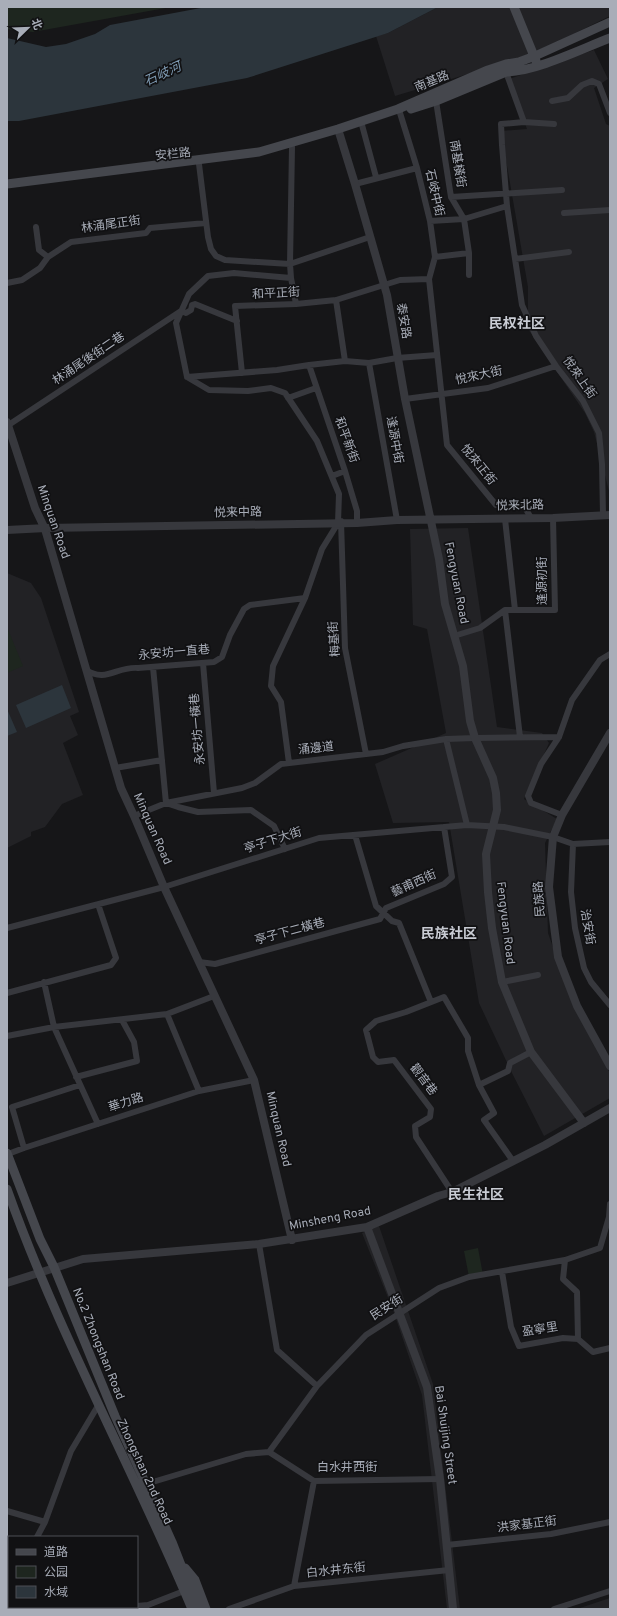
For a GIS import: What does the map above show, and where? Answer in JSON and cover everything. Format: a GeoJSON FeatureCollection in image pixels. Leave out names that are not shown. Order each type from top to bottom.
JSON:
{"type":"FeatureCollection","features":[{"type":"Feature","properties":{"kind":"main road"},"geometry":{"type":"LineString","coordinates":[[514,7],[538,66]]}},
{"type":"Feature","properties":{"kind":"main road","name":"南基路"},"geometry":{"type":"LineString","coordinates":[[338,131],[398,108],[488,70],[506,64],[520,62],[535,56],[610,22]]}},
{"type":"Feature","properties":{"kind":"main road"},"geometry":{"type":"LineString","coordinates":[[506,72],[516,72],[538,66],[610,38]]}},
{"type":"Feature","properties":{"kind":"main road","name":"南基路"},"geometry":{"type":"LineString","coordinates":[[338,131],[436,101],[506,72]]}},
{"type":"Feature","properties":{"kind":"main road","name":"安栏路"},"geometry":{"type":"LineString","coordinates":[[7,188],[260,156],[338,131]]}},
{"type":"Feature","properties":{"kind":"main road","name":"安栏路"},"geometry":{"type":"LineString","coordinates":[[7,184],[259,152],[338,131]]}},
{"type":"Feature","properties":{"kind":"main road","name":"No.2 Zhongshan Road"},"geometry":{"type":"LineString","coordinates":[[7,1154],[40,1239],[54,1268],[115,1416],[146,1484],[168,1544]]}},
{"type":"Feature","properties":{"kind":"main road","name":"Zhongshan 2nd Road"},"geometry":{"type":"LineString","coordinates":[[7,1189],[38,1273],[99,1404],[168,1544]]}},
{"type":"Feature","properties":{"kind":"main road"},"geometry":{"type":"LineString","coordinates":[[168,1544],[194,1580],[206,1609]]}},
{"type":"Feature","properties":{"kind":"main road"},"geometry":{"type":"LineString","coordinates":[[168,1544],[184,1591],[192,1609]]}},
{"type":"Feature","properties":{"kind":"main road"},"geometry":{"type":"LineString","coordinates":[[180,1561],[198,1609]]}},
{"type":"Feature","properties":{"kind":"street"},"geometry":{"type":"LineString","coordinates":[[506,72],[524,122],[554,124]]}},
{"type":"Feature","properties":{"kind":"street"},"geometry":{"type":"LineString","coordinates":[[552,101],[568,98],[582,85],[592,81],[599,84],[608,101],[610,113]]}},
{"type":"Feature","properties":{"kind":"street","name":"南基橫街"},"geometry":{"type":"LineString","coordinates":[[436,101],[451,197],[464,219],[469,254],[469,275]]}},
{"type":"Feature","properties":{"kind":"street","name":"石岐中街"},"geometry":{"type":"LineString","coordinates":[[400,113],[417,168],[430,221],[435,257],[429,279]]}},
{"type":"Feature","properties":{"kind":"street","name":"悅來上街"},"geometry":{"type":"LineString","coordinates":[[524,122],[501,124],[507,206],[522,305],[536,336],[556,366],[583,401],[599,433],[606,515]]}},
{"type":"Feature","properties":{"kind":"street"},"geometry":{"type":"LineString","coordinates":[[362,124],[376,177]]}},
{"type":"Feature","properties":{"kind":"street","name":"泰安路"},"geometry":{"type":"LineString","coordinates":[[338,131],[387,295],[405,399],[431,520]]}},
{"type":"Feature","properties":{"kind":"street"},"geometry":{"type":"LineString","coordinates":[[292,147],[290,264],[296,304]]}},
{"type":"Feature","properties":{"kind":"street"},"geometry":{"type":"LineString","coordinates":[[199,164],[206,223],[211,250],[216,256],[225,260],[290,264],[370,237]]}},
{"type":"Feature","properties":{"kind":"street"},"geometry":{"type":"LineString","coordinates":[[355,184],[376,177],[417,168]]}},
{"type":"Feature","properties":{"kind":"street"},"geometry":{"type":"LineString","coordinates":[[451,197],[562,190]]}},
{"type":"Feature","properties":{"kind":"street"},"geometry":{"type":"LineString","coordinates":[[430,221],[464,219],[507,206]]}},
{"type":"Feature","properties":{"kind":"street"},"geometry":{"type":"LineString","coordinates":[[564,213],[610,210]]}},
{"type":"Feature","properties":{"kind":"street","name":"林涌尾正街"},"geometry":{"type":"LineString","coordinates":[[7,283],[22,280],[40,268],[48,257],[70,242],[146,232],[150,228],[206,223]]}},
{"type":"Feature","properties":{"kind":"street"},"geometry":{"type":"LineString","coordinates":[[36,227],[40,250],[48,257]]}},
{"type":"Feature","properties":{"kind":"street"},"geometry":{"type":"LineString","coordinates":[[516,259],[569,252]]}},
{"type":"Feature","properties":{"kind":"street"},"geometry":{"type":"LineString","coordinates":[[435,257],[469,254]]}},
{"type":"Feature","properties":{"kind":"street"},"geometry":{"type":"LineString","coordinates":[[187,378],[176,323],[189,294],[208,276],[234,273],[291,278]]}},
{"type":"Feature","properties":{"kind":"street"},"geometry":{"type":"LineString","coordinates":[[429,279],[442,395]]}},
{"type":"Feature","properties":{"kind":"street","name":"和平正街"},"geometry":{"type":"LineString","coordinates":[[242,373],[235,306],[296,304],[336,300],[400,280],[429,279]]}},
{"type":"Feature","properties":{"kind":"street"},"geometry":{"type":"LineString","coordinates":[[336,300],[345,361]]}},
{"type":"Feature","properties":{"kind":"street","name":"林涌尾後街二巷"},"geometry":{"type":"LineString","coordinates":[[7,425],[182,311],[186,312],[191,310],[192,304],[237,321]]}},
{"type":"Feature","properties":{"kind":"street"},"geometry":{"type":"LineString","coordinates":[[187,378],[277,370],[309,364],[345,361],[369,363],[397,358],[437,355]]}},
{"type":"Feature","properties":{"kind":"street","name":"逢源中街"},"geometry":{"type":"LineString","coordinates":[[369,363],[398,520]]}},
{"type":"Feature","properties":{"kind":"street","name":"和平新街"},"geometry":{"type":"LineString","coordinates":[[309,364],[357,510],[357,523]]}},
{"type":"Feature","properties":{"kind":"street","name":"悅來大街"},"geometry":{"type":"LineString","coordinates":[[405,399],[488,388],[556,366]]}},
{"type":"Feature","properties":{"kind":"street"},"geometry":{"type":"LineString","coordinates":[[187,378],[209,390],[248,391],[271,388],[285,393],[288,398],[316,388]]}},
{"type":"Feature","properties":{"kind":"street","name":"悅來正街"},"geometry":{"type":"LineString","coordinates":[[442,395],[447,445],[496,505],[523,504],[531,518]]}},
{"type":"Feature","properties":{"kind":"street","name":"梅基街"},"geometry":{"type":"LineString","coordinates":[[288,398],[317,441],[339,494],[345,648],[366,754]]}},
{"type":"Feature","properties":{"kind":"street","name":"Minquan Road"},"geometry":{"type":"LineString","coordinates":[[7,425],[35,508],[45,527],[121,788],[164,887],[254,1080],[292,1240]]}},
{"type":"Feature","properties":{"kind":"street"},"geometry":{"type":"LineString","coordinates":[[332,476],[345,471]]}},
{"type":"Feature","properties":{"kind":"street","name":"悦来北路"},"geometry":{"type":"LineString","coordinates":[[431,520],[553,518],[606,515]]}},
{"type":"Feature","properties":{"kind":"street","name":"逢源初街"},"geometry":{"type":"LineString","coordinates":[[505,610],[555,610],[553,518]]}},
{"type":"Feature","properties":{"kind":"street"},"geometry":{"type":"LineString","coordinates":[[504,519],[515,610]]}},
{"type":"Feature","properties":{"kind":"street","name":"悦来中路"},"geometry":{"type":"LineString","coordinates":[[7,529],[45,527],[340,522],[357,523],[398,520],[431,520]]}},
{"type":"Feature","properties":{"kind":"street","name":"Fengyuan Road"},"geometry":{"type":"LineString","coordinates":[[431,520],[439,558],[445,604],[463,666],[470,720],[475,738],[493,778],[496,793],[497,810],[486,854],[492,928],[502,982],[531,1052],[584,1123]]}},
{"type":"Feature","properties":{"kind":"street"},"geometry":{"type":"LineString","coordinates":[[289,763],[281,702],[271,686],[273,666],[305,598],[322,549],[340,522]]}},
{"type":"Feature","properties":{"kind":"street","name":"永安坊一直巷"},"geometry":{"type":"LineString","coordinates":[[86,670],[94,675],[105,675],[129,667],[138,668],[214,662],[222,657],[230,636],[244,609],[250,605],[305,598]]}},
{"type":"Feature","properties":{"kind":"street"},"geometry":{"type":"LineString","coordinates":[[454,636],[480,628],[505,610],[520,737]]}},
{"type":"Feature","properties":{"kind":"street"},"geometry":{"type":"LineString","coordinates":[[562,815],[531,803],[528,796],[541,764],[559,738],[572,700],[600,660],[610,654]]}},
{"type":"Feature","properties":{"kind":"street","name":"永安坊一橫巷"},"geometry":{"type":"LineString","coordinates":[[203,663],[214,793]]}},
{"type":"Feature","properties":{"kind":"street"},"geometry":{"type":"LineString","coordinates":[[153,667],[166,803],[178,808],[198,812],[251,810],[274,826],[285,849]]}},
{"type":"Feature","properties":{"kind":"street","name":"民族路"},"geometry":{"type":"LineString","coordinates":[[610,733],[562,815],[553,837],[549,887],[558,957],[577,1006],[610,1066]]}},
{"type":"Feature","properties":{"kind":"street","name":"涌邊道"},"geometry":{"type":"LineString","coordinates":[[134,816],[166,803],[242,788],[255,783],[281,764],[383,752],[403,746],[446,739],[520,737],[559,738]]}},
{"type":"Feature","properties":{"kind":"street"},"geometry":{"type":"LineString","coordinates":[[446,739],[467,825]]}},
{"type":"Feature","properties":{"kind":"street"},"geometry":{"type":"LineString","coordinates":[[115,768],[162,760]]}},
{"type":"Feature","properties":{"kind":"street","name":"亭子下大街"},"geometry":{"type":"LineString","coordinates":[[7,928],[164,887],[319,838],[467,825],[492,826],[553,837],[573,844]]}},
{"type":"Feature","properties":{"kind":"street","name":"藝甫西街"},"geometry":{"type":"LineString","coordinates":[[384,913],[386,908],[444,884],[452,877],[444,827]]}},
{"type":"Feature","properties":{"kind":"street"},"geometry":{"type":"LineString","coordinates":[[354,835],[376,906],[392,921],[399,923],[431,1002],[444,997],[468,1038],[468,1051],[479,1085],[494,1113],[484,1120],[513,1161]]}},
{"type":"Feature","properties":{"kind":"street"},"geometry":{"type":"LineString","coordinates":[[573,844],[610,842]]}},
{"type":"Feature","properties":{"kind":"street","name":"治安街"},"geometry":{"type":"LineString","coordinates":[[573,844],[571,892],[575,928],[584,968],[591,982],[610,1005]]}},
{"type":"Feature","properties":{"kind":"street"},"geometry":{"type":"LineString","coordinates":[[7,993],[111,965],[116,958],[98,904]]}},
{"type":"Feature","properties":{"kind":"street","name":"亭子下二橫巷"},"geometry":{"type":"LineString","coordinates":[[199,962],[215,964],[380,919],[384,913]]}},
{"type":"Feature","properties":{"kind":"street"},"geometry":{"type":"LineString","coordinates":[[502,982],[538,975]]}},
{"type":"Feature","properties":{"kind":"street"},"geometry":{"type":"LineString","coordinates":[[44,982],[54,1027],[98,1124]]}},
{"type":"Feature","properties":{"kind":"street"},"geometry":{"type":"LineString","coordinates":[[7,1036],[54,1027],[167,1014],[214,996]]}},
{"type":"Feature","properties":{"kind":"street","name":"觀音巷"},"geometry":{"type":"LineString","coordinates":[[431,1002],[376,1021],[366,1030],[373,1057],[378,1062],[394,1060],[431,1109],[430,1117],[415,1126],[416,1137],[452,1192]]}},
{"type":"Feature","properties":{"kind":"street"},"geometry":{"type":"LineString","coordinates":[[167,1014],[199,1091]]}},
{"type":"Feature","properties":{"kind":"street"},"geometry":{"type":"LineString","coordinates":[[76,1077],[137,1061],[134,1042],[122,1020]]}},
{"type":"Feature","properties":{"kind":"street"},"geometry":{"type":"LineString","coordinates":[[479,1085],[508,1070],[510,1063],[531,1052]]}},
{"type":"Feature","properties":{"kind":"street","name":"華力路"},"geometry":{"type":"LineString","coordinates":[[7,1154],[199,1091],[254,1080]]}},
{"type":"Feature","properties":{"kind":"street"},"geometry":{"type":"LineString","coordinates":[[24,1148],[12,1107],[80,1084]]}},
{"type":"Feature","properties":{"kind":"street","name":"Minsheng Road"},"geometry":{"type":"LineString","coordinates":[[7,1283],[83,1259],[258,1244],[292,1240],[367,1227],[438,1196],[452,1192],[545,1145],[610,1108]]}},
{"type":"Feature","properties":{"kind":"street","name":"民安街"},"geometry":{"type":"LineString","coordinates":[[269,1452],[317,1386],[366,1335],[439,1288],[469,1277],[565,1260],[600,1248],[609,1218],[610,1204]]}},
{"type":"Feature","properties":{"kind":"street","name":"Bai Shuijing Street"},"geometry":{"type":"LineString","coordinates":[[367,1227],[427,1387],[440,1479],[453,1609]]}},
{"type":"Feature","properties":{"kind":"street"},"geometry":{"type":"LineString","coordinates":[[258,1244],[277,1350],[317,1386]]}},
{"type":"Feature","properties":{"kind":"street"},"geometry":{"type":"LineString","coordinates":[[565,1260],[563,1278],[577,1292],[578,1339],[593,1352],[610,1348]]}},
{"type":"Feature","properties":{"kind":"street","name":"盈寧里"},"geometry":{"type":"LineString","coordinates":[[502,1272],[511,1328],[519,1346],[563,1338],[578,1339]]}},
{"type":"Feature","properties":{"kind":"street"},"geometry":{"type":"LineString","coordinates":[[38,1536],[45,1522],[71,1452],[99,1404]]}},
{"type":"Feature","properties":{"kind":"street"},"geometry":{"type":"LineString","coordinates":[[146,1484],[246,1454],[269,1452]]}},
{"type":"Feature","properties":{"kind":"street","name":"白水井西街"},"geometry":{"type":"LineString","coordinates":[[269,1452],[314,1481],[440,1479]]}},
{"type":"Feature","properties":{"kind":"street"},"geometry":{"type":"LineString","coordinates":[[294,1586],[314,1481]]}},
{"type":"Feature","properties":{"kind":"street"},"geometry":{"type":"LineString","coordinates":[[7,1511],[45,1522]]}},
{"type":"Feature","properties":{"kind":"street","name":"洪家基正街"},"geometry":{"type":"LineString","coordinates":[[447,1545],[551,1534],[610,1522]]}},
{"type":"Feature","properties":{"kind":"street","name":"白水井东街"},"geometry":{"type":"LineString","coordinates":[[229,1609],[294,1586],[449,1570]]}},
{"type":"Feature","properties":{"kind":"street"},"geometry":{"type":"LineString","coordinates":[[138,1606],[148,1605],[184,1591]]}},
{"type":"Feature","properties":{"kind":"street"},"geometry":{"type":"LineString","coordinates":[[554,1609],[610,1591]]}},
{"type":"Feature","properties":{"kind":"shaded area"},"geometry":{"type":"Polygon","coordinates":[[[438,7],[610,7],[610,16],[555,43],[514,60],[395,96],[376,36],[388,33],[438,7]]]}},
{"type":"Feature","properties":{"kind":"shaded area"},"geometry":{"type":"Polygon","coordinates":[[[594,50],[608,79],[594,88],[606,124],[610,126],[610,495],[594,432],[585,413],[528,329],[528,287],[501,131],[527,129],[509,79],[594,50]]]}},
{"type":"Feature","properties":{"kind":"shaded area"},"geometry":{"type":"Polygon","coordinates":[[[468,528],[497,727],[542,733],[549,743],[524,799],[557,819],[545,843],[548,933],[573,1005],[610,1073],[610,1098],[544,1136],[479,1003],[449,822],[393,823],[375,764],[446,733],[427,629],[413,625],[410,529],[468,528]]]}},
{"type":"Feature","properties":{"kind":"shaded area"},"geometry":{"type":"Polygon","coordinates":[[[7,573],[31,583],[41,598],[79,712],[70,716],[78,735],[63,743],[83,795],[62,804],[45,827],[31,832],[31,836],[7,848],[7,573]]]}},
{"type":"Feature","properties":{"kind":"shaded area"},"geometry":{"type":"Polygon","coordinates":[[[379,1226],[433,1384],[460,1609],[447,1609],[422,1395],[393,1310],[362,1233],[379,1226]]]}},
{"type":"Feature","properties":{"kind":"shaded area"},"geometry":{"type":"Polygon","coordinates":[[[610,1598],[610,1609],[577,1609],[610,1598]]]}},
{"type":"Feature","properties":{"kind":"green space"},"geometry":{"type":"Polygon","coordinates":[[[7,7],[171,7],[33,32],[7,29],[7,7]]]}},
{"type":"Feature","properties":{"kind":"green space"},"geometry":{"type":"Polygon","coordinates":[[[7,627],[23,666],[7,673],[7,627]]]}},
{"type":"Feature","properties":{"kind":"green space"},"geometry":{"type":"Polygon","coordinates":[[[478,1248],[483,1275],[469,1277],[464,1251],[478,1248]]]}},
{"type":"Feature","properties":{"kind":"water","name":"石岐河"},"geometry":{"type":"Polygon","coordinates":[[[206,7],[438,7],[388,33],[247,78],[19,121],[7,121],[7,38],[46,47],[66,44],[95,34],[110,25],[206,7]]]}},
{"type":"Feature","properties":{"kind":"water"},"geometry":{"type":"Polygon","coordinates":[[[62,685],[71,708],[26,728],[16,705],[62,685]]]}},
{"type":"Feature","properties":{"kind":"water"},"geometry":{"type":"Polygon","coordinates":[[[7,709],[17,732],[7,736],[7,709]]]}},
{"type":"Feature","properties":{"kind":"district","name":"民权社区"},"geometry":{"type":"Point","coordinates":[517,324]}},
{"type":"Feature","properties":{"kind":"district","name":"民族社区"},"geometry":{"type":"Point","coordinates":[449,934]}},
{"type":"Feature","properties":{"kind":"district","name":"民生社区"},"geometry":{"type":"Point","coordinates":[476,1195]}}]}
